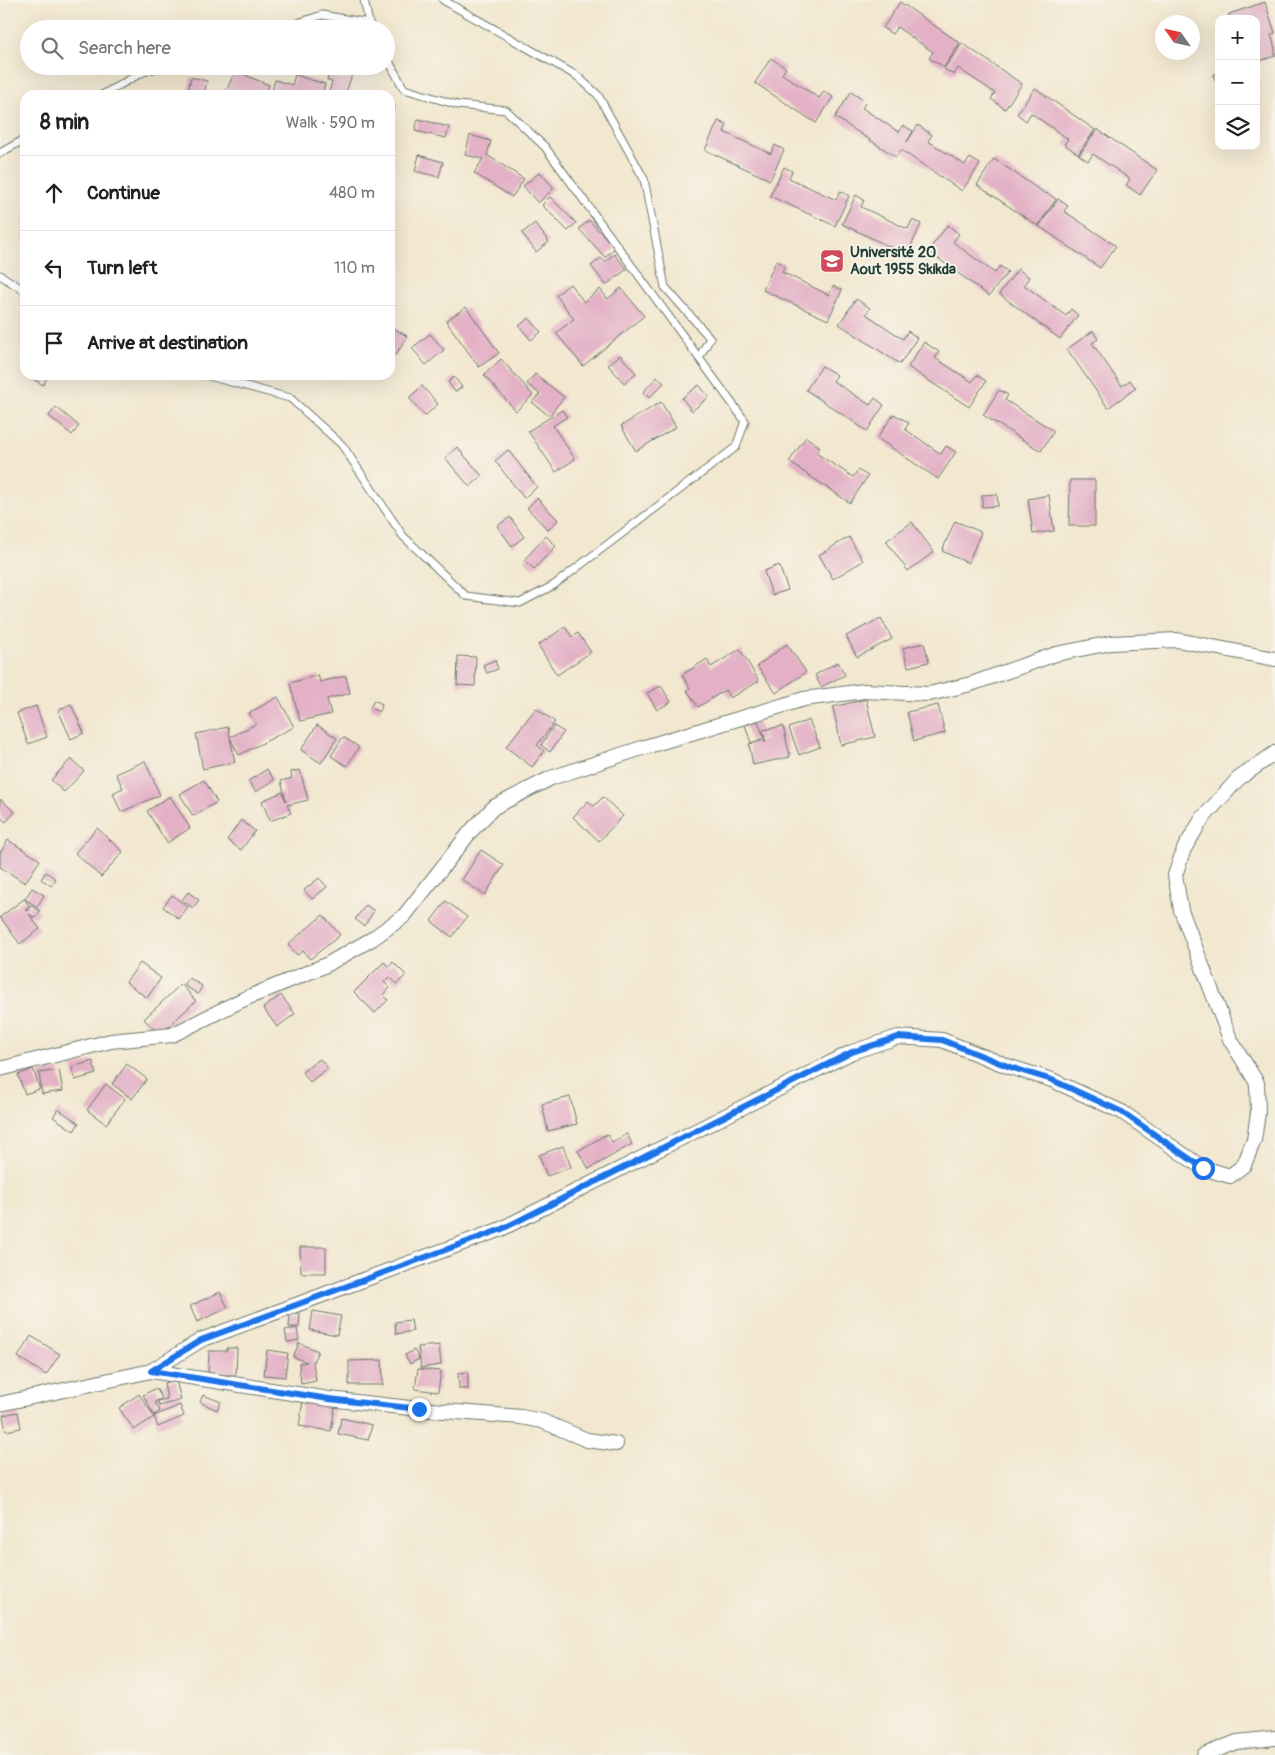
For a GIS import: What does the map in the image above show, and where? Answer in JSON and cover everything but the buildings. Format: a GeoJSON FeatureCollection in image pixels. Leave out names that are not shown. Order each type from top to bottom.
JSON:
{"type":"FeatureCollection","features":[{"type":"Feature","properties":{"kind":"street"},"geometry":{"type":"LineString","coordinates":[[0,1069],[111,1041],[172,1035],[242,1000],[326,965],[372,939],[404,916],[471,832],[494,807],[551,778],[804,699],[864,691],[929,694],[971,684],[1056,654],[1111,643],[1177,640],[1275,659]]}},
{"type":"Feature","properties":{"kind":"street"},"geometry":{"type":"LineString","coordinates":[[0,1404],[151,1371],[201,1340],[502,1229],[852,1052],[898,1037],[942,1040],[1010,1067],[1052,1080],[1122,1112],[1203,1168],[1230,1176],[1244,1165],[1254,1140],[1258,1113],[1257,1083],[1230,1039],[1181,910],[1174,875],[1184,849],[1202,819],[1238,780],[1275,753]]}},
{"type":"Feature","properties":{"kind":"street"},"geometry":{"type":"LineString","coordinates":[[151,1371],[329,1399],[419,1409],[521,1417],[542,1421],[587,1440],[616,1444]]}},
{"type":"Feature","properties":{"kind":"street"},"geometry":{"type":"LineString","coordinates":[[1204,1755],[1237,1742],[1275,1738]]}},
{"type":"Feature","properties":{"kind":"lane"},"geometry":{"type":"LineString","coordinates":[[364,0],[369,20]]}},
{"type":"Feature","properties":{"kind":"lane"},"geometry":{"type":"LineString","coordinates":[[443,0],[577,76],[598,95],[644,179],[665,287],[710,338],[699,358]]}},
{"type":"Feature","properties":{"kind":"lane"},"geometry":{"type":"LineString","coordinates":[[309,20],[322,16],[342,20]]}},
{"type":"Feature","properties":{"kind":"lane"},"geometry":{"type":"LineString","coordinates":[[223,380],[290,398],[342,445],[403,536],[466,596],[520,603],[554,585],[736,447],[745,421],[545,147],[506,110],[458,105],[404,89],[395,72]]}},
{"type":"Feature","properties":{"kind":"lane"},"geometry":{"type":"LineString","coordinates":[[111,90],[137,75]]}},
{"type":"Feature","properties":{"kind":"lane"},"geometry":{"type":"LineString","coordinates":[[0,153],[20,142]]}},
{"type":"Feature","properties":{"kind":"lane"},"geometry":{"type":"LineString","coordinates":[[0,274],[20,288]]}},
{"type":"Feature","properties":{"kind":"place","name":"Université 20 Aout 1955 Skikda"},"geometry":{"type":"Point","coordinates":[832,261]}},
{"type":"Feature","properties":{"kind":"route"},"geometry":{"type":"LineString","coordinates":[[419,1409],[329,1399],[151,1371],[201,1340],[502,1229],[852,1052],[898,1037],[942,1040],[1010,1067],[1052,1080],[1122,1112],[1203,1168]]}}]}
